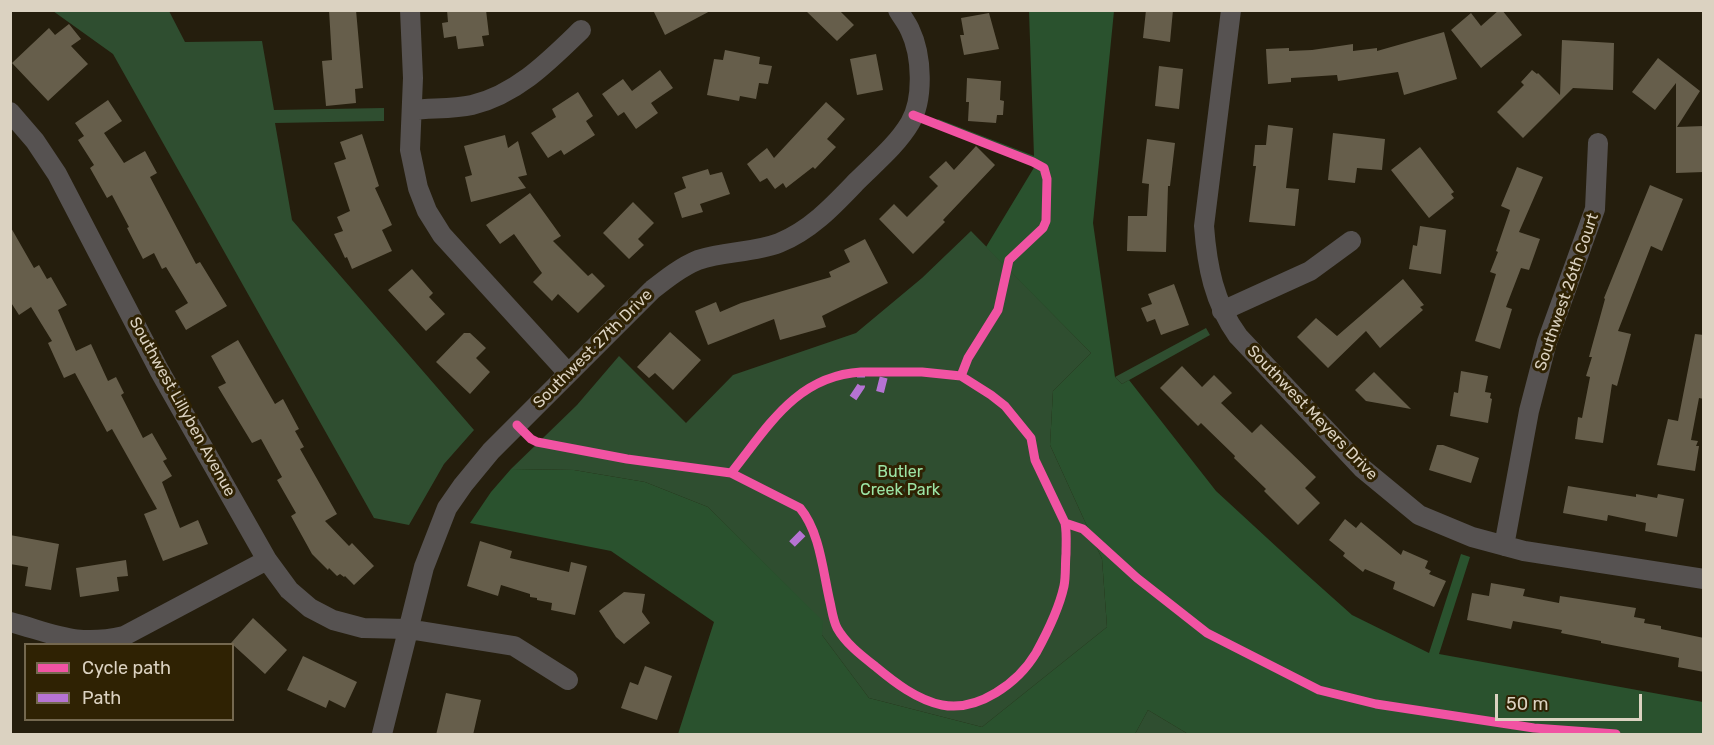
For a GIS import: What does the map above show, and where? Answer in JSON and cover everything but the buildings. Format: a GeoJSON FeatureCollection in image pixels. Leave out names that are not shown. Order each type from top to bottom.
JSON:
{"type":"FeatureCollection","features":[{"type":"Feature","properties":{"kind":"street"},"geometry":{"type":"LineString","coordinates":[[410,10],[412,110],[410,150],[418,188],[427,211],[442,235],[568,373]]}},
{"type":"Feature","properties":{"kind":"street","name":"Southwest 27th Drive"},"geometry":{"type":"LineString","coordinates":[[382,735],[431,545],[451,502],[491,451],[652,290],[676,272],[699,260],[778,243],[807,228],[828,211],[897,140],[910,123],[920,83],[919,57],[910,30],[898,10]]}},
{"type":"Feature","properties":{"kind":"street","name":"Southwest Meyers Drive"},"geometry":{"type":"LineString","coordinates":[[1231,10],[1204,226],[1208,263],[1222,311],[1238,336],[1362,468],[1419,515],[1472,537],[1504,546],[1704,579]]}},
{"type":"Feature","properties":{"kind":"street"},"geometry":{"type":"LineString","coordinates":[[412,110],[472,105],[514,88],[549,62],[581,30]]}},
{"type":"Feature","properties":{"kind":"street","name":"Southwest Lillyben Avenue"},"geometry":{"type":"LineString","coordinates":[[10,112],[35,141],[57,174],[159,370],[267,560],[289,590],[310,608],[333,620],[363,628],[408,629],[514,646],[568,680]]}},
{"type":"Feature","properties":{"kind":"street","name":"Southwest 26th Court"},"geometry":{"type":"LineString","coordinates":[[1504,546],[1529,411],[1547,342],[1595,208],[1598,143]]}},
{"type":"Feature","properties":{"kind":"street"},"geometry":{"type":"LineString","coordinates":[[1222,311],[1310,271],[1351,241]]}},
{"type":"Feature","properties":{"kind":"street"},"geometry":{"type":"LineString","coordinates":[[10,622],[58,637],[80,641],[102,641],[124,636],[267,560]]}},
{"type":"Feature","properties":{"kind":"green space"},"geometry":{"type":"Polygon","coordinates":[[[53,11],[169,11],[185,42],[262,41],[274,110],[384,108],[384,121],[275,123],[292,220],[474,430],[444,464],[409,525],[374,518],[113,54],[53,11]]]}},
{"type":"Feature","properties":{"kind":"green space"},"geometry":{"type":"Polygon","coordinates":[[[1029,11],[1114,11],[1093,223],[1115,377],[1122,384],[1129,380],[1216,491],[1352,615],[1429,653],[1461,554],[1470,557],[1439,654],[1703,702],[1703,734],[1188,734],[1148,710],[1135,734],[678,734],[714,622],[611,551],[470,523],[491,492],[511,469],[574,470],[645,482],[708,507],[823,621],[822,635],[869,698],[982,727],[1107,627],[1102,559],[1050,445],[1053,391],[1091,353],[986,247],[1035,166],[934,127],[938,119],[1034,156],[1029,11]]]}},
{"type":"Feature","properties":{"kind":"green space","name":"Butler Creek Park"},"geometry":{"type":"Polygon","coordinates":[[[971,231],[1091,353],[1053,391],[1050,445],[1102,559],[1107,627],[982,727],[869,698],[822,635],[822,621],[708,507],[645,482],[574,470],[511,469],[577,405],[619,356],[686,423],[733,375],[856,333],[922,278],[971,231]]]}},
{"type":"Feature","properties":{"kind":"green space"},"geometry":{"type":"Polygon","coordinates":[[[1206,328],[1210,335],[1122,384],[1115,377],[1206,328]]]}},
{"type":"Feature","properties":{"kind":"green space"},"geometry":{"type":"Polygon","coordinates":[[[1148,710],[1188,734],[1135,734],[1148,710]]]}},
{"type":"Feature","properties":{"kind":"marked path"},"geometry":{"type":"LineString","coordinates":[[853,398],[861,386],[861,372]]}},
{"type":"Feature","properties":{"kind":"marked path"},"geometry":{"type":"LineString","coordinates":[[880,392],[885,372]]}},
{"type":"Feature","properties":{"kind":"marked path"},"geometry":{"type":"LineString","coordinates":[[792,544],[811,525]]}},
{"type":"Feature","properties":{"kind":"cycle path"},"geometry":{"type":"LineString","coordinates":[[913,115],[1033,162],[1044,168],[1047,179],[1046,221],[1043,228],[1009,260],[998,310],[968,358],[961,376]]}},
{"type":"Feature","properties":{"kind":"cycle path"},"geometry":{"type":"LineString","coordinates":[[861,372],[922,372],[961,376],[991,395],[1005,406],[1031,438],[1035,460],[1065,523],[1065,582],[1048,629],[1036,653],[1019,675],[983,700],[956,706],[933,703],[898,684],[855,649],[836,625],[816,540],[800,508],[731,473],[771,422],[801,394],[818,383],[838,376],[861,372]]}},
{"type":"Feature","properties":{"kind":"cycle path"},"geometry":{"type":"LineString","coordinates":[[517,425],[537,442],[627,459],[731,473]]}},
{"type":"Feature","properties":{"kind":"cycle path"},"geometry":{"type":"LineString","coordinates":[[1065,523],[1083,529],[1137,578],[1207,633],[1319,690],[1376,704],[1534,728],[1616,734]]}}]}
